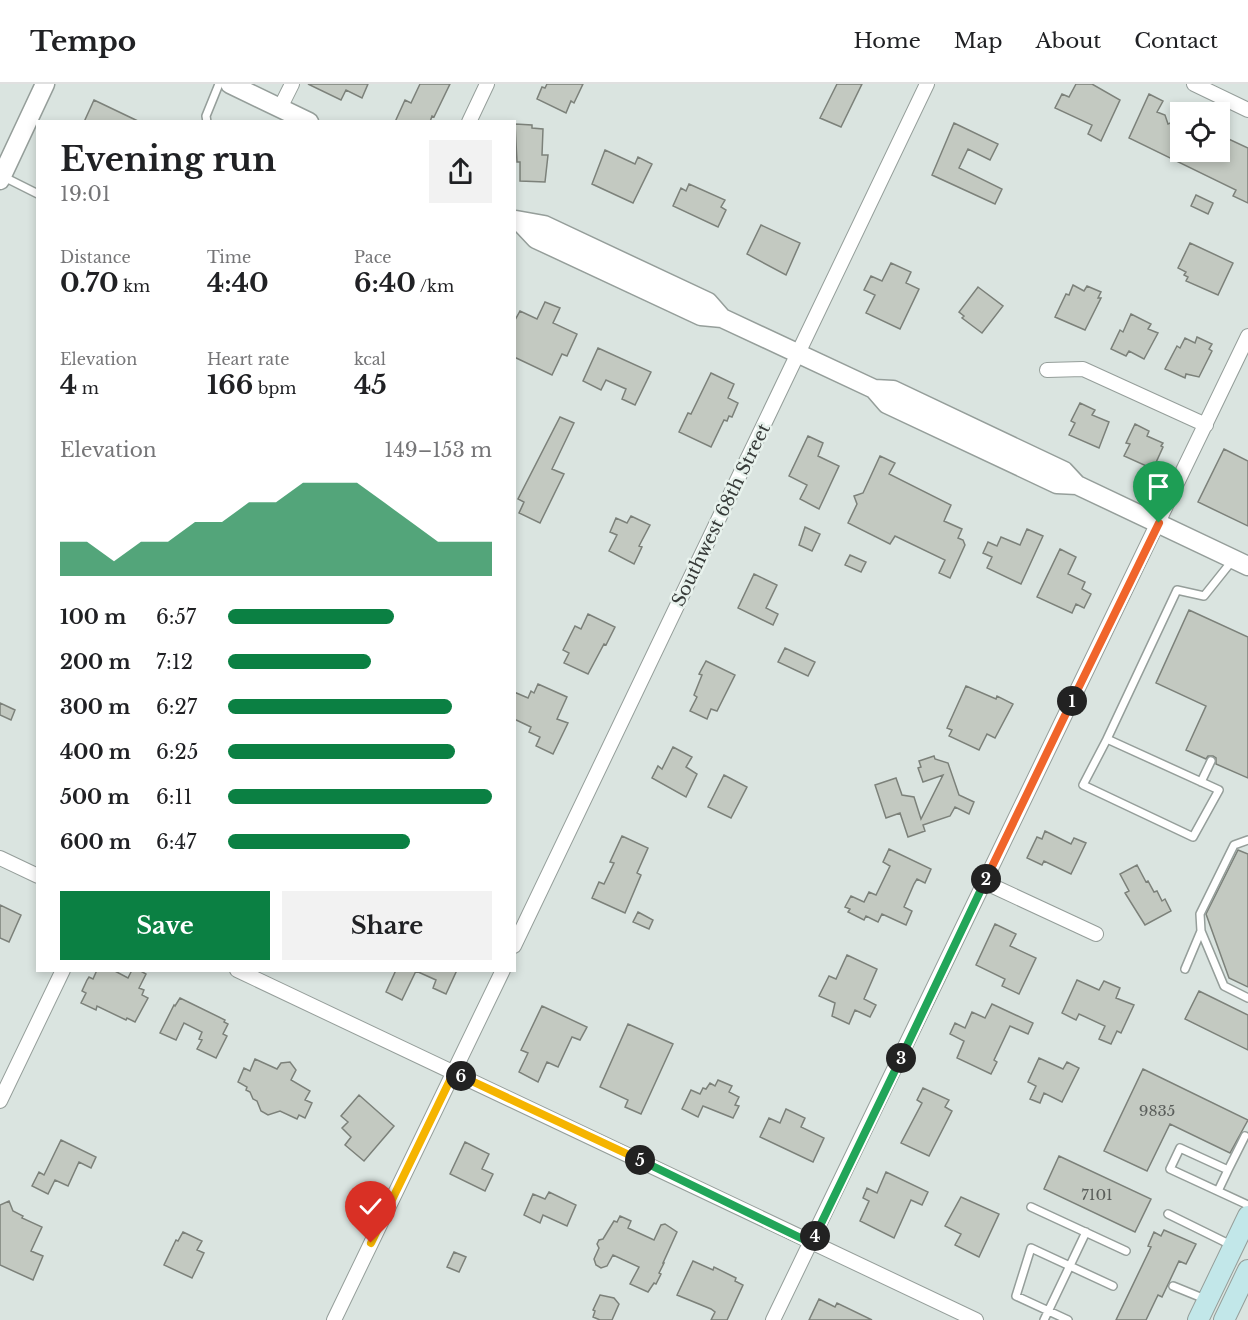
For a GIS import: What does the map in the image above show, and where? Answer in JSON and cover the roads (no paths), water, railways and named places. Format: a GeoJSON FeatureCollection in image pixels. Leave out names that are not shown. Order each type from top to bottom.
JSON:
{"type":"FeatureCollection","features":[{"type":"Feature","properties":{"kind":"main road"},"geometry":{"type":"LineString","coordinates":[[1198,1320],[1248,1216]]}},
{"type":"Feature","properties":{"kind":"main road"},"geometry":{"type":"LineString","coordinates":[[1224,1320],[1248,1270]]}},
{"type":"Feature","properties":{"kind":"street"},"geometry":{"type":"LineString","coordinates":[[1,178],[45,84]]}},
{"type":"Feature","properties":{"kind":"street"},"geometry":{"type":"LineString","coordinates":[[230,84],[303,120]]}},
{"type":"Feature","properties":{"kind":"street"},"geometry":{"type":"LineString","coordinates":[[280,108],[292,84]]}},
{"type":"Feature","properties":{"kind":"street"},"geometry":{"type":"LineString","coordinates":[[470,120],[487,84]]}},
{"type":"Feature","properties":{"kind":"street","name":"Southwest 68th Street"},"geometry":{"type":"LineString","coordinates":[[516,942],[927,84]]}},
{"type":"Feature","properties":{"kind":"street"},"geometry":{"type":"LineString","coordinates":[[1194,84],[1248,110]]}},
{"type":"Feature","properties":{"kind":"street"},"geometry":{"type":"LineString","coordinates":[[517,220],[544,225],[708,302],[722,318],[874,389],[893,390],[1064,471],[1077,485],[1241,562]]}},
{"type":"Feature","properties":{"kind":"street"},"geometry":{"type":"LineString","coordinates":[[773,1320],[1248,336]]}},
{"type":"Feature","properties":{"kind":"street"},"geometry":{"type":"LineString","coordinates":[[1047,370],[1083,369],[1206,425]]}},
{"type":"Feature","properties":{"kind":"street"},"geometry":{"type":"LineString","coordinates":[[0,858],[36,875]]}},
{"type":"Feature","properties":{"kind":"street"},"geometry":{"type":"LineString","coordinates":[[984,882],[1096,934]]}},
{"type":"Feature","properties":{"kind":"street"},"geometry":{"type":"LineString","coordinates":[[0,1101],[62,972]]}},
{"type":"Feature","properties":{"kind":"street"},"geometry":{"type":"LineString","coordinates":[[241,972],[976,1320]]}},
{"type":"Feature","properties":{"kind":"street"},"geometry":{"type":"LineString","coordinates":[[334,1320],[502,972]]}},
{"type":"Feature","properties":{"kind":"lane"},"geometry":{"type":"LineString","coordinates":[[207,120],[219,84]]}},
{"type":"Feature","properties":{"kind":"lane"},"geometry":{"type":"LineString","coordinates":[[1,178],[36,193]]}},
{"type":"Feature","properties":{"kind":"lane"},"geometry":{"type":"LineString","coordinates":[[1107,739],[1219,790],[1193,837],[1083,785],[1178,590],[1204,596],[1241,562]]}},
{"type":"Feature","properties":{"kind":"lane"},"geometry":{"type":"LineString","coordinates":[[1201,782],[1211,761]]}},
{"type":"Feature","properties":{"kind":"lane"},"geometry":{"type":"LineString","coordinates":[[1247,839],[1234,845],[1200,914],[1201,931],[1224,986],[1248,998]]}},
{"type":"Feature","properties":{"kind":"lane"},"geometry":{"type":"LineString","coordinates":[[1185,969],[1201,931]]}},
{"type":"Feature","properties":{"kind":"lane"},"geometry":{"type":"LineString","coordinates":[[1218,1191],[1245,1136]]}},
{"type":"Feature","properties":{"kind":"lane"},"geometry":{"type":"LineString","coordinates":[[1228,1170],[1180,1148],[1170,1169],[1248,1205]]}},
{"type":"Feature","properties":{"kind":"lane"},"geometry":{"type":"LineString","coordinates":[[1031,1207],[1126,1251]]}},
{"type":"Feature","properties":{"kind":"lane"},"geometry":{"type":"LineString","coordinates":[[1168,1214],[1233,1246]]}},
{"type":"Feature","properties":{"kind":"lane"},"geometry":{"type":"LineString","coordinates":[[1044,1320],[1086,1232]]}},
{"type":"Feature","properties":{"kind":"lane"},"geometry":{"type":"LineString","coordinates":[[1068,1320],[1016,1296],[1031,1248],[1113,1286]]}},
{"type":"Feature","properties":{"kind":"lane"},"geometry":{"type":"LineString","coordinates":[[1173,1286],[1207,1300]]}}]}
